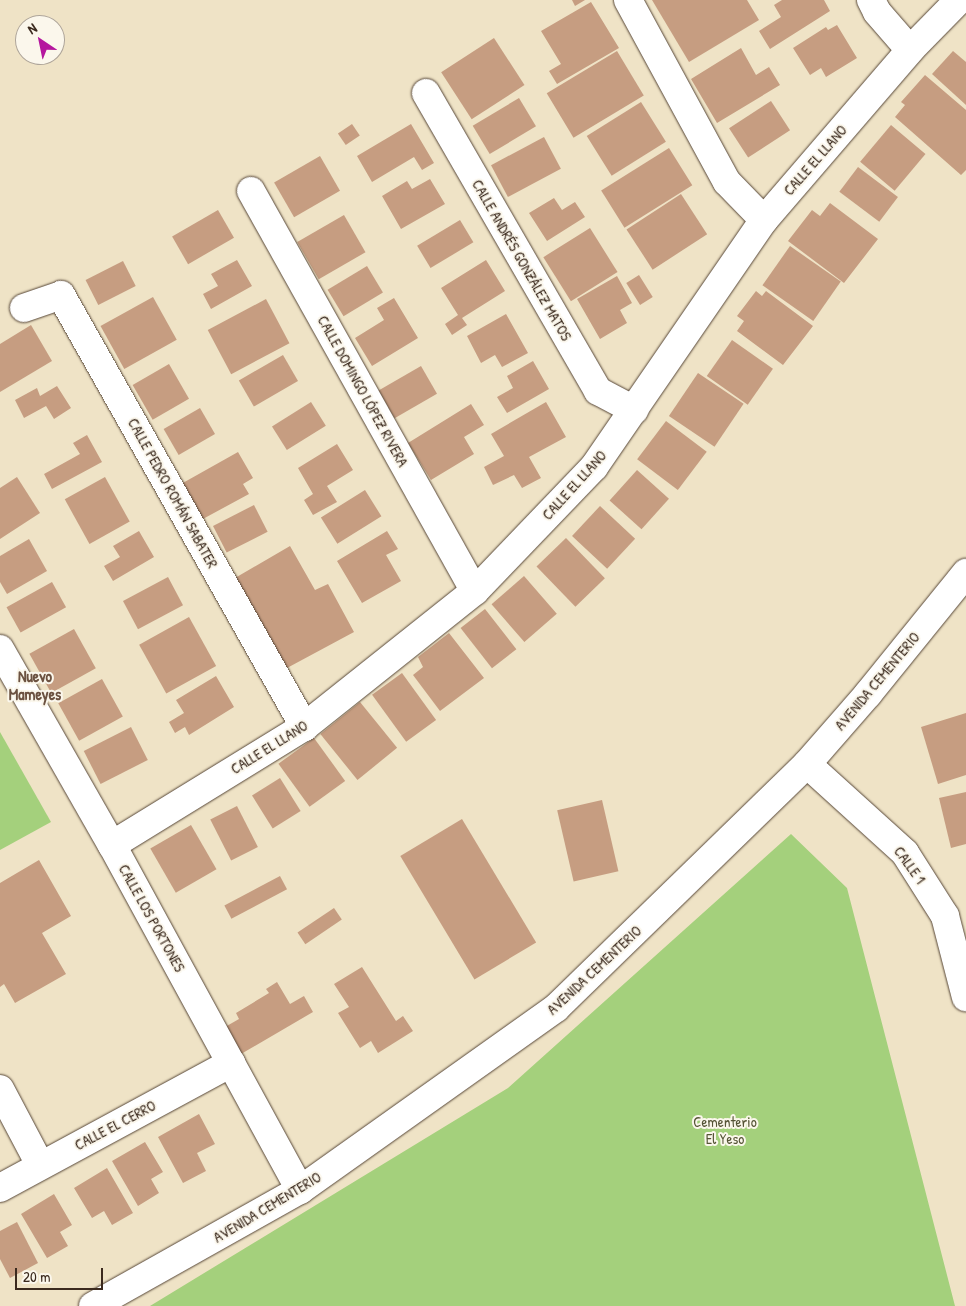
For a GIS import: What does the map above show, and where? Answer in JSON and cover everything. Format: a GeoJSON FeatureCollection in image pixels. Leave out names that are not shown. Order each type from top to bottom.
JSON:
{"type":"FeatureCollection","features":[{"type":"Feature","properties":{"kind":"street"},"geometry":{"type":"LineString","coordinates":[[628,0],[727,182],[764,220]]}},
{"type":"Feature","properties":{"kind":"street"},"geometry":{"type":"LineString","coordinates":[[871,0],[878,12],[910,50]]}},
{"type":"Feature","properties":{"kind":"street","name":"CALLE EL LLANO"},"geometry":{"type":"LineString","coordinates":[[112,845],[304,727],[474,591],[594,467],[764,220],[910,50],[959,0]]}},
{"type":"Feature","properties":{"kind":"street","name":"CALLE ANDRÉS GONZÁLEZ MATOS"},"geometry":{"type":"LineString","coordinates":[[426,93],[598,391],[634,410]]}},
{"type":"Feature","properties":{"kind":"street","name":"CALLE DOMINGO LÓPEZ RIVERA"},"geometry":{"type":"LineString","coordinates":[[251,191],[474,591]]}},
{"type":"Feature","properties":{"kind":"street","name":"CALLE PEDRO ROMÁN SABATER"},"geometry":{"type":"LineString","coordinates":[[24,308],[62,295],[304,727]]}},
{"type":"Feature","properties":{"kind":"street","name":"AVENIDA CEMENTERIO"},"geometry":{"type":"LineString","coordinates":[[93,1306],[300,1190],[556,1008],[807,764],[868,694],[966,573]]}},
{"type":"Feature","properties":{"kind":"street","name":"CALLE LOS PORTONES"},"geometry":{"type":"LineString","coordinates":[[0,649],[112,845],[300,1190]]}},
{"type":"Feature","properties":{"kind":"street","name":"CALLE 1"},"geometry":{"type":"LineString","coordinates":[[807,764],[905,853],[945,916],[966,997]]}},
{"type":"Feature","properties":{"kind":"street","name":"CALLE EL CERRO"},"geometry":{"type":"LineString","coordinates":[[0,1188],[231,1063]]}},
{"type":"Feature","properties":{"kind":"street"},"geometry":{"type":"LineString","coordinates":[[0,1089],[40,1166]]}},
{"type":"Feature","properties":{"kind":"green space"},"geometry":{"type":"Polygon","coordinates":[[[0,732],[51,822],[0,850],[0,732]]]}},
{"type":"Feature","properties":{"kind":"green space","name":"Cementerio El Yeso"},"geometry":{"type":"Polygon","coordinates":[[[791,834],[847,888],[955,1306],[150,1306],[508,1088],[791,834]]]}},
{"type":"Feature","properties":{"kind":"building"},"geometry":{"type":"Polygon","coordinates":[[[572,0],[585,0],[575,6],[572,0]]]}},
{"type":"Feature","properties":{"kind":"building"},"geometry":{"type":"Polygon","coordinates":[[[652,0],[747,0],[759,20],[689,62],[652,0]]]}},
{"type":"Feature","properties":{"kind":"building"},"geometry":{"type":"Polygon","coordinates":[[[782,0],[824,0],[830,11],[770,49],[759,31],[781,17],[774,5],[782,0]]]}},
{"type":"Feature","properties":{"kind":"building"},"geometry":{"type":"Polygon","coordinates":[[[591,2],[619,48],[557,84],[549,71],[561,64],[541,31],[591,2]]]}},
{"type":"Feature","properties":{"kind":"building"},"geometry":{"type":"Polygon","coordinates":[[[837,25],[857,58],[826,77],[821,68],[810,75],[793,48],[826,27],[828,30],[837,25]]]}},
{"type":"Feature","properties":{"kind":"building"},"geometry":{"type":"Polygon","coordinates":[[[494,38],[524,85],[472,119],[441,72],[494,38]]]}},
{"type":"Feature","properties":{"kind":"building"},"geometry":{"type":"Polygon","coordinates":[[[741,48],[756,75],[769,67],[780,85],[717,123],[691,79],[741,48]]]}},
{"type":"Feature","properties":{"kind":"building"},"geometry":{"type":"Polygon","coordinates":[[[617,51],[644,96],[573,138],[547,93],[617,51]]]}},
{"type":"Feature","properties":{"kind":"building"},"geometry":{"type":"Polygon","coordinates":[[[953,51],[966,62],[966,105],[932,74],[953,51]]]}},
{"type":"Feature","properties":{"kind":"building"},"geometry":{"type":"Polygon","coordinates":[[[925,75],[966,110],[966,170],[961,175],[895,117],[905,105],[901,102],[925,75]]]}},
{"type":"Feature","properties":{"kind":"building"},"geometry":{"type":"Polygon","coordinates":[[[519,98],[536,126],[490,154],[473,126],[519,98]]]}},
{"type":"Feature","properties":{"kind":"building"},"geometry":{"type":"Polygon","coordinates":[[[771,101],[790,130],[748,158],[729,128],[771,101]]]}},
{"type":"Feature","properties":{"kind":"building"},"geometry":{"type":"Polygon","coordinates":[[[641,102],[666,142],[612,176],[587,136],[641,102]]]}},
{"type":"Feature","properties":{"kind":"building"},"geometry":{"type":"Polygon","coordinates":[[[352,124],[360,136],[346,145],[338,134],[352,124]]]}},
{"type":"Feature","properties":{"kind":"building"},"geometry":{"type":"Polygon","coordinates":[[[411,124],[434,163],[422,170],[414,157],[372,182],[357,156],[411,124]]]}},
{"type":"Feature","properties":{"kind":"building"},"geometry":{"type":"Polygon","coordinates":[[[891,125],[925,154],[895,191],[860,162],[891,125]]]}},
{"type":"Feature","properties":{"kind":"building"},"geometry":{"type":"Polygon","coordinates":[[[544,137],[561,169],[508,197],[491,165],[544,137]]]}},
{"type":"Feature","properties":{"kind":"building"},"geometry":{"type":"Polygon","coordinates":[[[669,148],[692,185],[624,228],[601,190],[669,148]]]}},
{"type":"Feature","properties":{"kind":"building"},"geometry":{"type":"Polygon","coordinates":[[[320,156],[340,191],[294,217],[274,182],[320,156]]]}},
{"type":"Feature","properties":{"kind":"building"},"geometry":{"type":"Polygon","coordinates":[[[858,167],[898,197],[879,222],[839,192],[858,167]]]}},
{"type":"Feature","properties":{"kind":"building"},"geometry":{"type":"Polygon","coordinates":[[[430,179],[445,204],[401,229],[382,196],[407,181],[412,189],[430,179]]]}},
{"type":"Feature","properties":{"kind":"building"},"geometry":{"type":"Polygon","coordinates":[[[681,194],[707,234],[653,270],[626,229],[681,194]]]}},
{"type":"Feature","properties":{"kind":"building"},"geometry":{"type":"Polygon","coordinates":[[[554,198],[562,210],[575,202],[585,217],[547,241],[529,213],[554,198]]]}},
{"type":"Feature","properties":{"kind":"building"},"geometry":{"type":"Polygon","coordinates":[[[830,203],[878,239],[844,283],[788,241],[812,210],[820,216],[830,203]]]}},
{"type":"Feature","properties":{"kind":"building"},"geometry":{"type":"Polygon","coordinates":[[[218,210],[234,238],[188,264],[172,236],[218,210]]]}},
{"type":"Feature","properties":{"kind":"building"},"geometry":{"type":"Polygon","coordinates":[[[344,215],[366,252],[319,279],[297,242],[344,215]]]}},
{"type":"Feature","properties":{"kind":"building"},"geometry":{"type":"Polygon","coordinates":[[[460,220],[473,242],[431,268],[417,246],[460,220]]]}},
{"type":"Feature","properties":{"kind":"building"},"geometry":{"type":"Polygon","coordinates":[[[590,228],[618,272],[571,301],[543,257],[590,228]]]}},
{"type":"Feature","properties":{"kind":"building"},"geometry":{"type":"Polygon","coordinates":[[[790,246],[841,282],[813,321],[762,285],[790,246]]]}},
{"type":"Feature","properties":{"kind":"building"},"geometry":{"type":"Polygon","coordinates":[[[237,260],[252,286],[211,309],[203,294],[218,286],[211,274],[237,260]]]}},
{"type":"Feature","properties":{"kind":"building"},"geometry":{"type":"Polygon","coordinates":[[[486,260],[505,291],[462,318],[467,325],[452,335],[445,324],[458,315],[441,288],[486,260]]]}},
{"type":"Feature","properties":{"kind":"building"},"geometry":{"type":"Polygon","coordinates":[[[123,261],[136,286],[98,305],[86,280],[123,261]]]}},
{"type":"Feature","properties":{"kind":"building"},"geometry":{"type":"Polygon","coordinates":[[[367,266],[383,293],[344,316],[328,290],[367,266]]]}},
{"type":"Feature","properties":{"kind":"building"},"geometry":{"type":"Polygon","coordinates":[[[639,275],[653,297],[640,305],[626,283],[639,275]]]}},
{"type":"Feature","properties":{"kind":"building"},"geometry":{"type":"Polygon","coordinates":[[[617,276],[632,303],[620,310],[627,323],[600,339],[577,299],[617,276]]]}},
{"type":"Feature","properties":{"kind":"building"},"geometry":{"type":"Polygon","coordinates":[[[756,291],[762,296],[766,291],[813,326],[783,365],[737,331],[744,321],[737,316],[756,291]]]}},
{"type":"Feature","properties":{"kind":"building"},"geometry":{"type":"Polygon","coordinates":[[[153,297],[177,340],[124,369],[101,326],[153,297]]]}},
{"type":"Feature","properties":{"kind":"building"},"geometry":{"type":"Polygon","coordinates":[[[394,298],[418,338],[372,366],[355,338],[384,320],[377,308],[394,298]]]}},
{"type":"Feature","properties":{"kind":"building"},"geometry":{"type":"Polygon","coordinates":[[[266,299],[289,343],[231,374],[208,330],[266,299]]]}},
{"type":"Feature","properties":{"kind":"building"},"geometry":{"type":"Polygon","coordinates":[[[506,314],[528,353],[502,367],[495,355],[481,363],[467,336],[506,314]]]}},
{"type":"Feature","properties":{"kind":"building"},"geometry":{"type":"Polygon","coordinates":[[[31,325],[52,361],[0,392],[0,344],[31,325]]]}},
{"type":"Feature","properties":{"kind":"building"},"geometry":{"type":"Polygon","coordinates":[[[732,340],[773,369],[748,405],[707,376],[732,340]]]}},
{"type":"Feature","properties":{"kind":"building"},"geometry":{"type":"Polygon","coordinates":[[[283,355],[298,381],[254,406],[239,380],[283,355]]]}},
{"type":"Feature","properties":{"kind":"building"},"geometry":{"type":"Polygon","coordinates":[[[533,361],[549,389],[507,413],[497,397],[513,388],[507,376],[533,361]]]}},
{"type":"Feature","properties":{"kind":"building"},"geometry":{"type":"Polygon","coordinates":[[[169,364],[189,399],[153,420],[133,385],[169,364]]]}},
{"type":"Feature","properties":{"kind":"building"},"geometry":{"type":"Polygon","coordinates":[[[421,366],[437,394],[395,418],[379,391],[421,366]]]}},
{"type":"Feature","properties":{"kind":"building"},"geometry":{"type":"Polygon","coordinates":[[[698,373],[744,404],[715,447],[669,416],[698,373]]]}},
{"type":"Feature","properties":{"kind":"building"},"geometry":{"type":"Polygon","coordinates":[[[57,386],[71,408],[54,419],[46,406],[24,418],[15,400],[37,388],[40,396],[57,386]]]}},
{"type":"Feature","properties":{"kind":"building"},"geometry":{"type":"Polygon","coordinates":[[[311,402],[326,426],[287,450],[272,426],[311,402]]]}},
{"type":"Feature","properties":{"kind":"building"},"geometry":{"type":"Polygon","coordinates":[[[546,402],[566,437],[529,457],[541,478],[522,488],[514,475],[493,485],[484,467],[504,456],[491,434],[546,402]]]}},
{"type":"Feature","properties":{"kind":"building"},"geometry":{"type":"Polygon","coordinates":[[[471,404],[484,425],[464,437],[474,454],[431,480],[408,443],[471,404]]]}},
{"type":"Feature","properties":{"kind":"building"},"geometry":{"type":"Polygon","coordinates":[[[200,408],[215,434],[179,455],[164,429],[200,408]]]}},
{"type":"Feature","properties":{"kind":"building"},"geometry":{"type":"Polygon","coordinates":[[[666,421],[707,452],[678,490],[637,459],[666,421]]]}},
{"type":"Feature","properties":{"kind":"building"},"geometry":{"type":"Polygon","coordinates":[[[87,435],[102,462],[52,489],[44,474],[80,454],[73,443],[87,435]]]}},
{"type":"Feature","properties":{"kind":"building"},"geometry":{"type":"Polygon","coordinates":[[[337,444],[353,470],[327,486],[337,502],[313,515],[304,500],[313,494],[298,468],[337,444]]]}},
{"type":"Feature","properties":{"kind":"building"},"geometry":{"type":"Polygon","coordinates":[[[238,452],[253,478],[243,484],[249,494],[201,520],[181,484],[238,452]]]}},
{"type":"Feature","properties":{"kind":"building"},"geometry":{"type":"Polygon","coordinates":[[[637,470],[669,499],[642,529],[610,500],[637,470]]]}},
{"type":"Feature","properties":{"kind":"building"},"geometry":{"type":"Polygon","coordinates":[[[17,477],[40,513],[0,539],[0,488],[17,477]]]}},
{"type":"Feature","properties":{"kind":"building"},"geometry":{"type":"Polygon","coordinates":[[[105,477],[130,522],[89,544],[65,499],[105,477]]]}},
{"type":"Feature","properties":{"kind":"building"},"geometry":{"type":"Polygon","coordinates":[[[365,490],[381,516],[337,544],[321,518],[365,490]]]}},
{"type":"Feature","properties":{"kind":"building"},"geometry":{"type":"Polygon","coordinates":[[[254,505],[268,532],[227,553],[213,526],[254,505]]]}},
{"type":"Feature","properties":{"kind":"building"},"geometry":{"type":"Polygon","coordinates":[[[600,506],[635,539],[607,569],[572,536],[600,506]]]}},
{"type":"Feature","properties":{"kind":"building"},"geometry":{"type":"Polygon","coordinates":[[[139,531],[154,557],[113,581],[104,566],[120,557],[113,546],[139,531]]]}},
{"type":"Feature","properties":{"kind":"building"},"geometry":{"type":"Polygon","coordinates":[[[387,531],[398,549],[386,555],[401,581],[362,603],[337,561],[387,531]]]}},
{"type":"Feature","properties":{"kind":"building"},"geometry":{"type":"Polygon","coordinates":[[[566,538],[605,578],[575,607],[537,566],[566,538]]]}},
{"type":"Feature","properties":{"kind":"building"},"geometry":{"type":"Polygon","coordinates":[[[29,539],[47,571],[7,594],[0,582],[0,556],[29,539]]]}},
{"type":"Feature","properties":{"kind":"building"},"geometry":{"type":"Polygon","coordinates":[[[290,546],[315,590],[328,584],[354,632],[287,668],[235,578],[290,546]]]}},
{"type":"Feature","properties":{"kind":"building"},"geometry":{"type":"Polygon","coordinates":[[[524,576],[557,614],[524,642],[492,604],[524,576]]]}},
{"type":"Feature","properties":{"kind":"building"},"geometry":{"type":"Polygon","coordinates":[[[168,577],[183,605],[138,629],[123,601],[168,577]]]}},
{"type":"Feature","properties":{"kind":"building"},"geometry":{"type":"Polygon","coordinates":[[[52,582],[66,607],[21,633],[7,607],[52,582]]]}},
{"type":"Feature","properties":{"kind":"building"},"geometry":{"type":"Polygon","coordinates":[[[485,609],[516,649],[492,668],[461,628],[485,609]]]}},
{"type":"Feature","properties":{"kind":"building"},"geometry":{"type":"Polygon","coordinates":[[[189,617],[216,666],[166,694],[139,645],[189,617]]]}},
{"type":"Feature","properties":{"kind":"building"},"geometry":{"type":"Polygon","coordinates":[[[74,629],[96,668],[51,693],[29,654],[74,629]]]}},
{"type":"Feature","properties":{"kind":"building"},"geometry":{"type":"Polygon","coordinates":[[[449,633],[484,678],[440,711],[413,675],[423,667],[418,657],[449,633]]]}},
{"type":"Feature","properties":{"kind":"building"},"geometry":{"type":"Polygon","coordinates":[[[402,673],[436,720],[406,742],[372,695],[402,673]]]}},
{"type":"Feature","properties":{"kind":"building"},"geometry":{"type":"Polygon","coordinates":[[[216,676],[234,707],[189,735],[185,727],[175,733],[169,722],[184,713],[176,700],[216,676]]]}},
{"type":"Feature","properties":{"kind":"building"},"geometry":{"type":"Polygon","coordinates":[[[102,679],[123,717],[79,741],[58,703],[102,679]]]}},
{"type":"Feature","properties":{"kind":"building"},"geometry":{"type":"Polygon","coordinates":[[[360,702],[397,748],[357,780],[320,734],[360,702]]]}},
{"type":"Feature","properties":{"kind":"building"},"geometry":{"type":"Polygon","coordinates":[[[966,713],[966,775],[938,784],[921,727],[966,713]]]}},
{"type":"Feature","properties":{"kind":"building"},"geometry":{"type":"Polygon","coordinates":[[[131,727],[148,760],[101,784],[84,751],[131,727]]]}},
{"type":"Feature","properties":{"kind":"building"},"geometry":{"type":"Polygon","coordinates":[[[314,738],[345,781],[310,807],[278,764],[314,738]]]}},
{"type":"Feature","properties":{"kind":"building"},"geometry":{"type":"Polygon","coordinates":[[[280,778],[301,811],[273,829],[252,795],[280,778]]]}},
{"type":"Feature","properties":{"kind":"building"},"geometry":{"type":"Polygon","coordinates":[[[966,792],[966,844],[951,848],[939,798],[966,792]]]}},
{"type":"Feature","properties":{"kind":"building"},"geometry":{"type":"Polygon","coordinates":[[[602,800],[618,871],[574,881],[557,810],[602,800]]]}},
{"type":"Feature","properties":{"kind":"building"},"geometry":{"type":"Polygon","coordinates":[[[237,806],[258,847],[231,861],[210,820],[237,806]]]}},
{"type":"Feature","properties":{"kind":"building"},"geometry":{"type":"Polygon","coordinates":[[[462,819],[536,942],[474,980],[400,856],[462,819]]]}},
{"type":"Feature","properties":{"kind":"building"},"geometry":{"type":"Polygon","coordinates":[[[191,825],[216,869],[176,893],[150,848],[191,825]]]}},
{"type":"Feature","properties":{"kind":"building"},"geometry":{"type":"Polygon","coordinates":[[[39,860],[71,916],[42,933],[66,974],[15,1003],[4,984],[0,987],[0,883],[39,860]]]}},
{"type":"Feature","properties":{"kind":"building"},"geometry":{"type":"Polygon","coordinates":[[[280,876],[287,889],[231,919],[224,906],[280,876]]]}},
{"type":"Feature","properties":{"kind":"building"},"geometry":{"type":"Polygon","coordinates":[[[334,908],[342,920],[305,944],[298,933],[334,908]]]}},
{"type":"Feature","properties":{"kind":"building"},"geometry":{"type":"Polygon","coordinates":[[[362,967],[396,1021],[403,1016],[413,1031],[378,1053],[371,1041],[360,1048],[338,1013],[349,1007],[334,984],[362,967]]]}},
{"type":"Feature","properties":{"kind":"building"},"geometry":{"type":"Polygon","coordinates":[[[277,982],[290,1004],[304,996],[313,1012],[241,1054],[225,1027],[239,1019],[236,1013],[269,993],[266,989],[277,982]]]}},
{"type":"Feature","properties":{"kind":"building"},"geometry":{"type":"Polygon","coordinates":[[[199,1114],[215,1144],[197,1153],[206,1171],[183,1183],[158,1137],[199,1114]]]}},
{"type":"Feature","properties":{"kind":"building"},"geometry":{"type":"Polygon","coordinates":[[[145,1142],[163,1172],[151,1179],[159,1193],[138,1206],[112,1161],[145,1142]]]}},
{"type":"Feature","properties":{"kind":"building"},"geometry":{"type":"Polygon","coordinates":[[[107,1168],[133,1213],[112,1225],[104,1211],[92,1218],[74,1188],[107,1168]]]}},
{"type":"Feature","properties":{"kind":"building"},"geometry":{"type":"Polygon","coordinates":[[[54,1194],[72,1225],[60,1232],[68,1246],[47,1258],[21,1214],[54,1194]]]}},
{"type":"Feature","properties":{"kind":"building"},"geometry":{"type":"Polygon","coordinates":[[[17,1222],[38,1263],[10,1278],[0,1259],[0,1231],[17,1222]]]}},
{"type":"Feature","properties":{"kind":"district","name":"Nuevo Mameyes"},"geometry":{"type":"Point","coordinates":[35,685]}}]}
